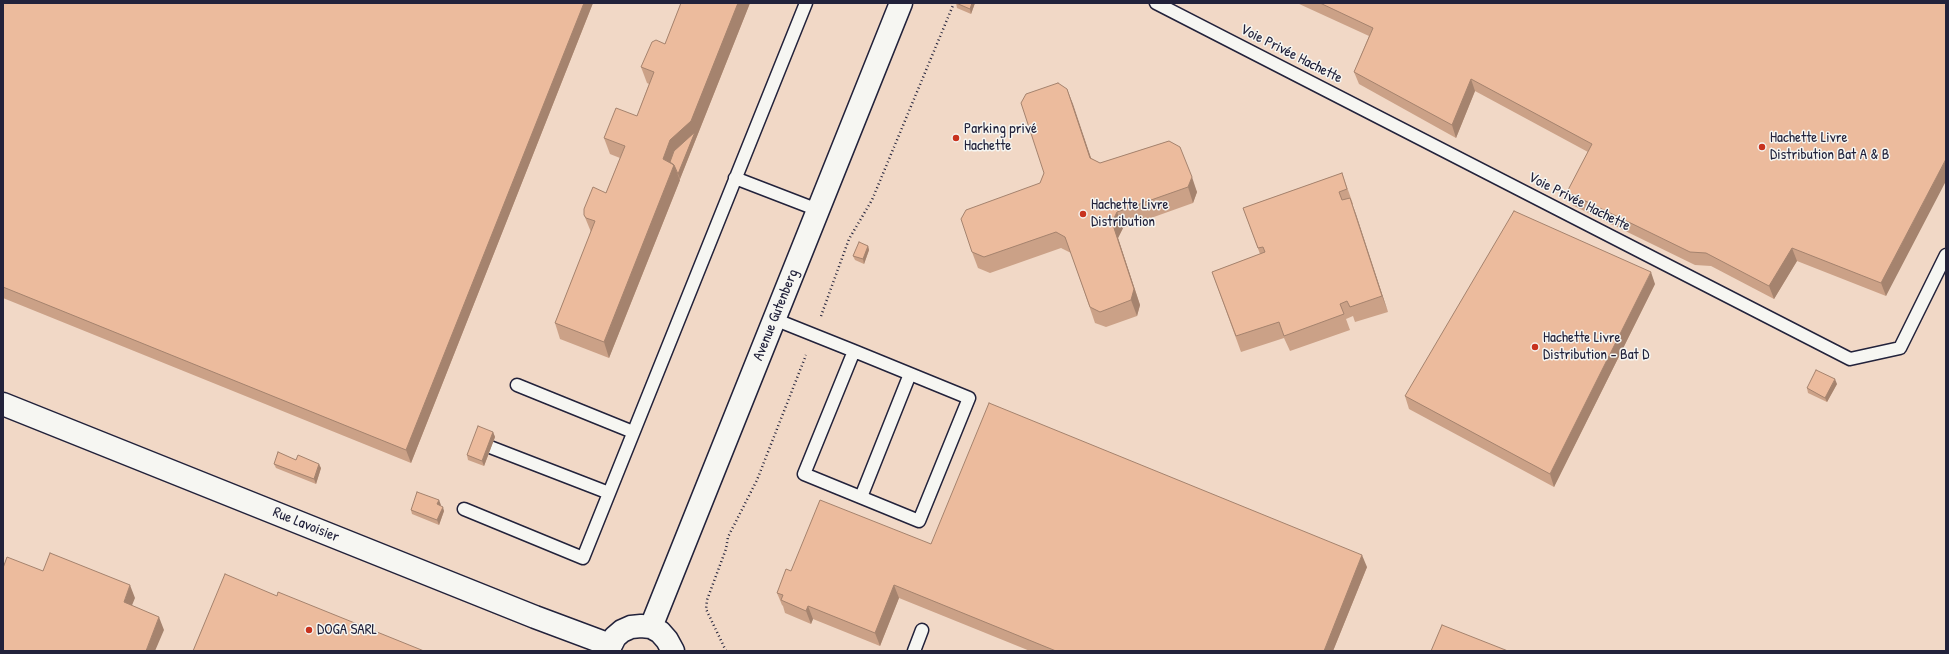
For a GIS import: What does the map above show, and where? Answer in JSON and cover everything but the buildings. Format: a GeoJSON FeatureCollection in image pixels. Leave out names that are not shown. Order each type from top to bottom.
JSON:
{"type":"FeatureCollection","features":[{"type":"Feature","properties":{"kind":"street","name":"Avenue Gutenberg"},"geometry":{"type":"LineString","coordinates":[[651,627],[901,3]]}},
{"type":"Feature","properties":{"kind":"street","name":"Rue Lavoisier"},"geometry":{"type":"LineString","coordinates":[[3,404],[609,648]]}},
{"type":"Feature","properties":{"kind":"street"},"geometry":{"type":"LineString","coordinates":[[609,648],[615,637],[622,631],[632,627],[651,627],[660,632],[668,640],[673,651]]}},
{"type":"Feature","properties":{"kind":"lane"},"geometry":{"type":"LineString","coordinates":[[464,509],[583,558],[806,3]]}},
{"type":"Feature","properties":{"kind":"lane","name":"Voie Privée Hachette"},"geometry":{"type":"LineString","coordinates":[[1156,3],[1850,359],[1900,348],[1946,256]]}},
{"type":"Feature","properties":{"kind":"lane"},"geometry":{"type":"LineString","coordinates":[[735,178],[818,210]]}},
{"type":"Feature","properties":{"kind":"lane"},"geometry":{"type":"LineString","coordinates":[[774,318],[969,398],[919,521],[804,474],[854,351]]}},
{"type":"Feature","properties":{"kind":"lane"},"geometry":{"type":"LineString","coordinates":[[861,497],[910,374]]}},
{"type":"Feature","properties":{"kind":"lane"},"geometry":{"type":"LineString","coordinates":[[517,385],[633,432]]}},
{"type":"Feature","properties":{"kind":"lane"},"geometry":{"type":"LineString","coordinates":[[490,447],[609,493]]}},
{"type":"Feature","properties":{"kind":"lane"},"geometry":{"type":"LineString","coordinates":[[914,651],[922,630]]}},
{"type":"Feature","properties":{"kind":"shaded area"},"geometry":{"type":"Polygon","coordinates":[[[3,3],[1946,3],[1946,651],[3,651],[3,3]]]}},
{"type":"Feature","properties":{"kind":"place","name":"Parking privé Hachette"},"geometry":{"type":"Point","coordinates":[956,138]}},
{"type":"Feature","properties":{"kind":"place","name":"Hachette Livre Distribution Bat A & B"},"geometry":{"type":"Point","coordinates":[1762,147]}},
{"type":"Feature","properties":{"kind":"place","name":"Hachette Livre Distribution"},"geometry":{"type":"Point","coordinates":[1083,214]}},
{"type":"Feature","properties":{"kind":"place","name":"Hachette Livre Distribution - Bat D"},"geometry":{"type":"Point","coordinates":[1535,347]}},
{"type":"Feature","properties":{"kind":"place","name":"DOGA SARL"},"geometry":{"type":"Point","coordinates":[309,630]}}]}
